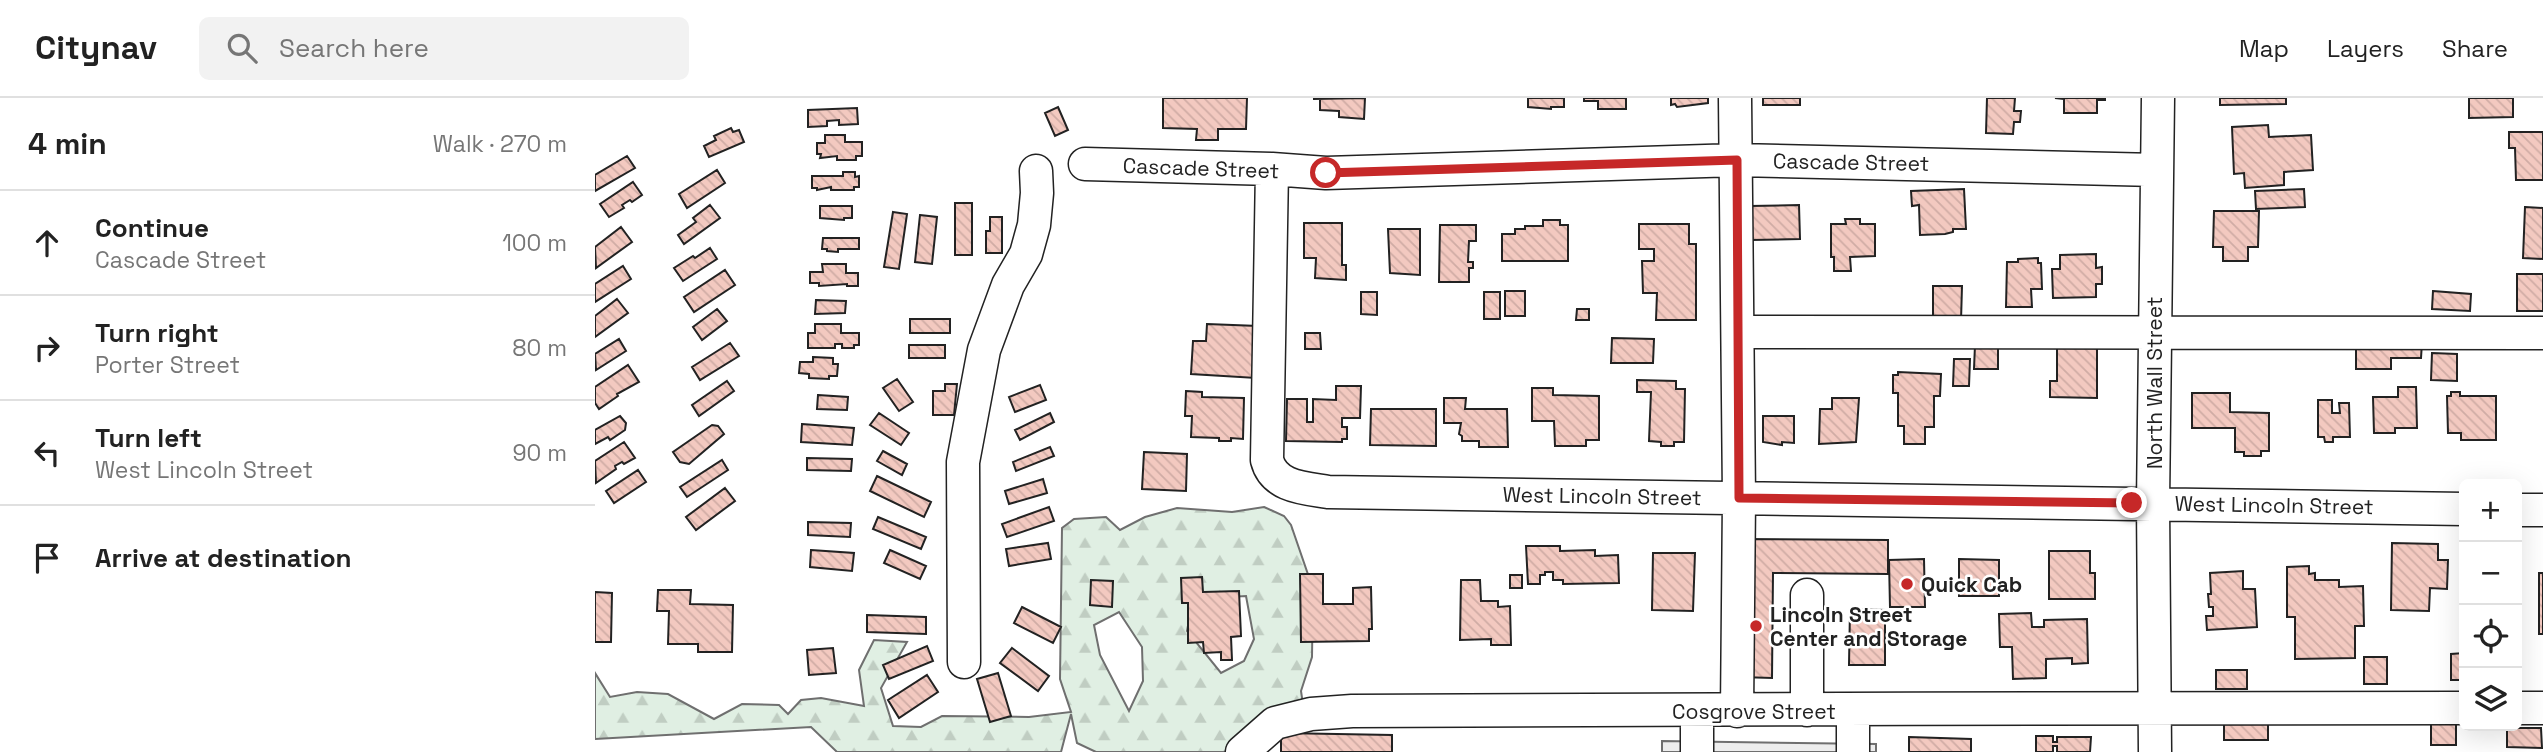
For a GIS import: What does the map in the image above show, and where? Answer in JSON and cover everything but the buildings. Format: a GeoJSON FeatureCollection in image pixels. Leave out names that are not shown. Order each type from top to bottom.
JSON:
{"type":"FeatureCollection","features":[{"type":"Feature","properties":{"kind":"street"},"geometry":{"type":"LineString","coordinates":[[1735,98],[1739,498],[1737,711]]}},
{"type":"Feature","properties":{"kind":"street","name":"North Wall Street"},"geometry":{"type":"LineString","coordinates":[[2155,752],[2153,503],[2158,98]]}},
{"type":"Feature","properties":{"kind":"street","name":"Cascade Street"},"geometry":{"type":"LineString","coordinates":[[1085,164],[1326,173],[1737,160],[2156,170]]}},
{"type":"Feature","properties":{"kind":"street","name":"West Lincoln Street"},"geometry":{"type":"LineString","coordinates":[[1272,169],[1267,460],[1269,470],[1276,477],[1294,486],[1328,492],[2459,509]]}},
{"type":"Feature","properties":{"kind":"street"},"geometry":{"type":"LineString","coordinates":[[964,662],[963,462],[985,350],[1007,285],[1026,254],[1034,225],[1036,171]]}},
{"type":"Feature","properties":{"kind":"street"},"geometry":{"type":"LineString","coordinates":[[1738,332],[2543,333]]}},
{"type":"Feature","properties":{"kind":"street"},"geometry":{"type":"LineString","coordinates":[[2522,510],[2543,510]]}},
{"type":"Feature","properties":{"kind":"street"},"geometry":{"type":"LineString","coordinates":[[1807,595],[1807,710]]}},
{"type":"Feature","properties":{"kind":"street","name":"Cosgrove Street"},"geometry":{"type":"LineString","coordinates":[[1242,752],[1275,723],[1311,714],[1352,711],[1737,711],[2156,706],[2459,708]]}},
{"type":"Feature","properties":{"kind":"street"},"geometry":{"type":"LineString","coordinates":[[2522,708],[2543,708]]}},
{"type":"Feature","properties":{"kind":"street"},"geometry":{"type":"LineString","coordinates":[[1853,710],[1853,752]]}},
{"type":"Feature","properties":{"kind":"street"},"geometry":{"type":"LineString","coordinates":[[1697,711],[1697,752]]}},
{"type":"Feature","properties":{"kind":"green space"},"geometry":{"type":"Polygon","coordinates":[[[1264,507],[1284,516],[1291,525],[1313,589],[1312,657],[1301,691],[1306,725],[1263,745],[1223,752],[1096,752],[1077,743],[1071,714],[1061,752],[837,752],[811,727],[595,739],[595,673],[610,697],[637,692],[668,694],[714,719],[742,704],[779,705],[788,714],[801,700],[821,698],[864,706],[859,670],[874,640],[907,642],[881,688],[893,726],[921,727],[942,716],[1029,717],[1071,712],[1060,679],[1062,528],[1074,519],[1106,517],[1120,530],[1145,517],[1177,508],[1232,512],[1264,507]],[[1246,596],[1193,599],[1187,631],[1221,673],[1244,661],[1254,639],[1246,596]],[[1119,612],[1094,625],[1100,655],[1129,711],[1143,681],[1142,647],[1119,612]]]}},
{"type":"Feature","properties":{"kind":"shaded area"},"geometry":{"type":"Polygon","coordinates":[[[1662,741],[1876,744],[1876,752],[1662,752],[1662,741]]]}},
{"type":"Feature","properties":{"kind":"place","name":"Quick Cab"},"geometry":{"type":"Point","coordinates":[1907,584]}},
{"type":"Feature","properties":{"kind":"place","name":"Lincoln Street Center and Storage"},"geometry":{"type":"Point","coordinates":[1756,626]}},
{"type":"Feature","properties":{"kind":"route"},"geometry":{"type":"LineString","coordinates":[[1326,173],[1737,160],[1739,498],[2132,503]]}}]}
